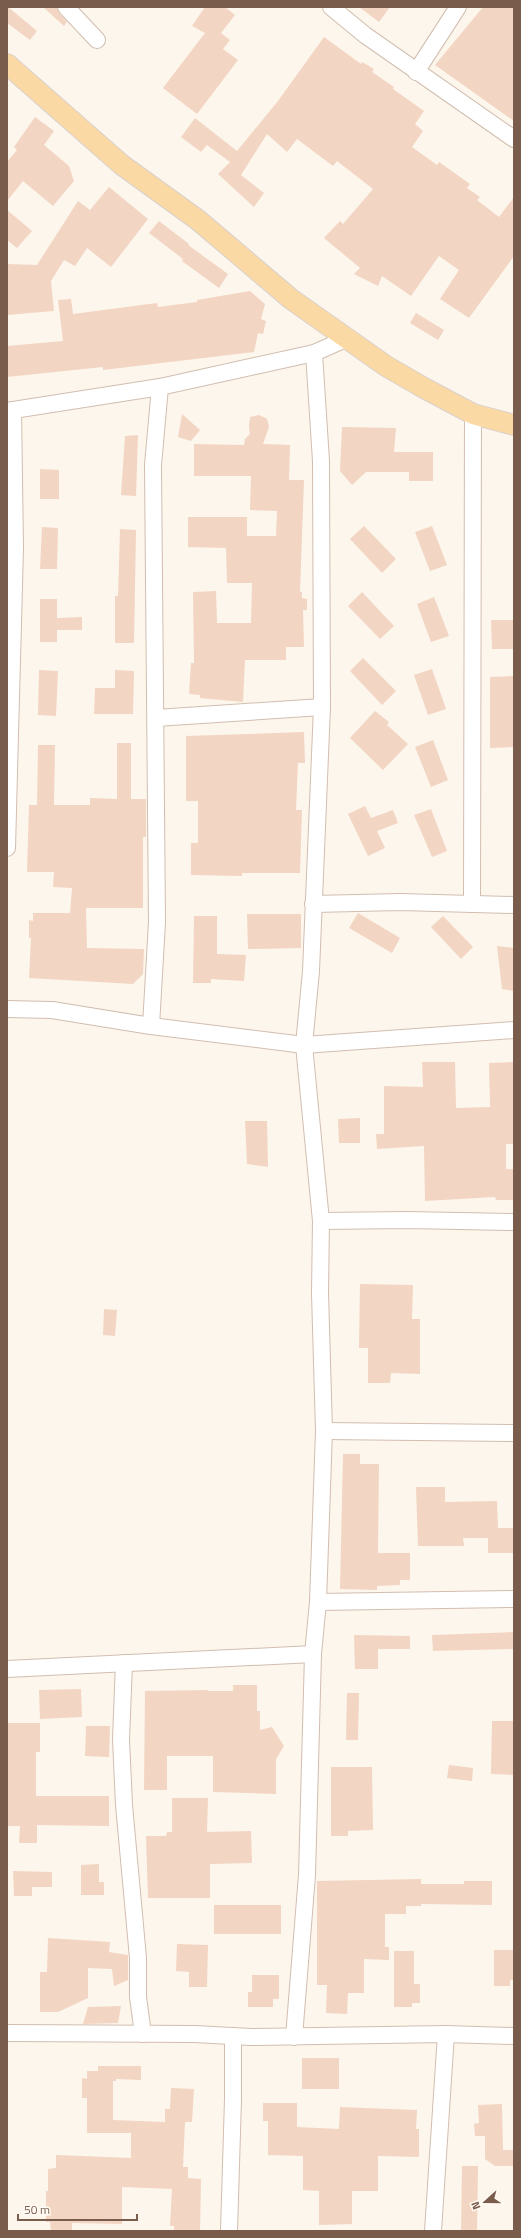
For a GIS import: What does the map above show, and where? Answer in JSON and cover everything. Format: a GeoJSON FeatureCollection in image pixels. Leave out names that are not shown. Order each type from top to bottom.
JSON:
{"type":"FeatureCollection","features":[{"type":"Feature","properties":{"kind":"main road"},"geometry":{"type":"LineString","coordinates":[[7,64],[122,165],[198,220],[291,299],[386,366],[472,414],[514,425]]}},
{"type":"Feature","properties":{"kind":"street"},"geometry":{"type":"LineString","coordinates":[[66,7],[97,40]]}},
{"type":"Feature","properties":{"kind":"street"},"geometry":{"type":"LineString","coordinates":[[331,7],[365,35],[416,72],[514,139]]}},
{"type":"Feature","properties":{"kind":"street"},"geometry":{"type":"LineString","coordinates":[[416,72],[458,7]]}},
{"type":"Feature","properties":{"kind":"street"},"geometry":{"type":"LineString","coordinates":[[7,848],[15,548],[10,411],[160,387],[314,353],[348,338]]}},
{"type":"Feature","properties":{"kind":"street"},"geometry":{"type":"LineString","coordinates":[[294,2037],[308,1875],[313,1654],[318,1602],[324,1431],[320,1293],[321,1221],[304,1045],[311,971],[322,707],[321,461],[314,353]]}},
{"type":"Feature","properties":{"kind":"street"},"geometry":{"type":"LineString","coordinates":[[151,1026],[157,922],[153,465],[160,387]]}},
{"type":"Feature","properties":{"kind":"street"},"geometry":{"type":"LineString","coordinates":[[472,414],[472,904]]}},
{"type":"Feature","properties":{"kind":"street"},"geometry":{"type":"LineString","coordinates":[[156,718],[322,707]]}},
{"type":"Feature","properties":{"kind":"street"},"geometry":{"type":"LineString","coordinates":[[313,904],[400,902],[514,905]]}},
{"type":"Feature","properties":{"kind":"street"},"geometry":{"type":"LineString","coordinates":[[7,1009],[52,1010],[151,1026],[304,1045],[514,1030]]}},
{"type":"Feature","properties":{"kind":"street"},"geometry":{"type":"LineString","coordinates":[[321,1221],[407,1220],[514,1222]]}},
{"type":"Feature","properties":{"kind":"street"},"geometry":{"type":"LineString","coordinates":[[324,1431],[514,1433]]}},
{"type":"Feature","properties":{"kind":"street"},"geometry":{"type":"LineString","coordinates":[[318,1602],[514,1599]]}},
{"type":"Feature","properties":{"kind":"street"},"geometry":{"type":"LineString","coordinates":[[7,1668],[313,1654]]}},
{"type":"Feature","properties":{"kind":"street"},"geometry":{"type":"LineString","coordinates":[[124,1663],[121,1739],[124,1805],[138,1958],[138,1997],[143,2034]]}},
{"type":"Feature","properties":{"kind":"street"},"geometry":{"type":"LineString","coordinates":[[7,2033],[294,2037],[446,2034],[514,2036]]}},
{"type":"Feature","properties":{"kind":"street"},"geometry":{"type":"LineString","coordinates":[[433,2231],[446,2034]]}},
{"type":"Feature","properties":{"kind":"street"},"geometry":{"type":"LineString","coordinates":[[229,2231],[233,2099],[233,2036]]}},
{"type":"Feature","properties":{"kind":"building"},"geometry":{"type":"Polygon","coordinates":[[[8,7],[37,31],[30,40],[7,23],[8,7]]]}},
{"type":"Feature","properties":{"kind":"building"},"geometry":{"type":"Polygon","coordinates":[[[43,7],[57,7],[59,13],[67,22],[64,26],[43,7]]]}},
{"type":"Feature","properties":{"kind":"building"},"geometry":{"type":"Polygon","coordinates":[[[205,7],[225,7],[235,15],[221,33],[230,40],[223,49],[238,60],[197,114],[163,88],[205,33],[192,26],[205,7]]]}},
{"type":"Feature","properties":{"kind":"building"},"geometry":{"type":"Polygon","coordinates":[[[359,7],[390,7],[379,22],[359,7]]]}},
{"type":"Feature","properties":{"kind":"building"},"geometry":{"type":"Polygon","coordinates":[[[483,7],[514,7],[514,121],[435,65],[483,7]]]}},
{"type":"Feature","properties":{"kind":"building"},"geometry":{"type":"Polygon","coordinates":[[[324,37],[361,64],[362,62],[374,69],[372,72],[394,87],[393,89],[424,111],[415,124],[423,131],[412,147],[437,165],[439,162],[470,184],[467,188],[480,197],[477,200],[499,217],[514,197],[514,256],[469,318],[440,299],[459,270],[439,256],[411,296],[382,276],[378,286],[354,274],[360,268],[324,238],[340,221],[343,224],[373,189],[337,161],[333,166],[297,139],[287,152],[267,134],[241,175],[264,193],[254,207],[218,174],[230,162],[207,145],[201,152],[181,137],[195,118],[237,151],[278,101],[324,37]]]}},
{"type":"Feature","properties":{"kind":"building"},"geometry":{"type":"Polygon","coordinates":[[[35,117],[54,131],[44,145],[69,166],[74,181],[53,206],[23,181],[7,201],[7,162],[17,150],[14,147],[35,117]]]}},
{"type":"Feature","properties":{"kind":"building"},"geometry":{"type":"Polygon","coordinates":[[[109,187],[148,219],[111,267],[87,248],[75,266],[64,260],[51,281],[54,311],[7,315],[7,264],[37,265],[78,201],[90,210],[109,187]]]}},
{"type":"Feature","properties":{"kind":"building"},"geometry":{"type":"Polygon","coordinates":[[[7,210],[32,231],[17,248],[7,240],[7,210]]]}},
{"type":"Feature","properties":{"kind":"building"},"geometry":{"type":"Polygon","coordinates":[[[159,221],[189,244],[188,245],[228,274],[219,288],[182,261],[183,259],[149,233],[159,221]]]}},
{"type":"Feature","properties":{"kind":"building"},"geometry":{"type":"Polygon","coordinates":[[[250,291],[265,304],[261,319],[266,321],[263,334],[258,333],[254,352],[103,370],[103,367],[7,377],[7,346],[63,341],[58,300],[71,299],[73,314],[157,303],[158,307],[197,302],[197,300],[250,291]]]}},
{"type":"Feature","properties":{"kind":"building"},"geometry":{"type":"Polygon","coordinates":[[[416,313],[444,330],[438,340],[410,323],[416,313]]]}},
{"type":"Feature","properties":{"kind":"building"},"geometry":{"type":"Polygon","coordinates":[[[182,414],[200,430],[191,441],[178,437],[182,414]]]}},
{"type":"Feature","properties":{"kind":"building"},"geometry":{"type":"Polygon","coordinates":[[[259,415],[267,419],[269,427],[263,444],[290,445],[289,480],[304,480],[300,592],[302,592],[302,598],[307,599],[307,610],[303,610],[304,647],[286,647],[286,660],[245,660],[243,702],[200,698],[200,695],[189,694],[191,663],[194,663],[193,592],[216,591],[217,623],[251,623],[252,583],[227,583],[226,548],[188,547],[188,517],[247,517],[247,536],[276,536],[277,511],[250,510],[251,476],[194,476],[194,444],[244,445],[245,439],[250,434],[250,417],[259,415]]]}},
{"type":"Feature","properties":{"kind":"building"},"geometry":{"type":"Polygon","coordinates":[[[342,427],[396,428],[394,452],[433,452],[433,481],[409,481],[409,472],[366,472],[352,485],[340,471],[342,427]]]}},
{"type":"Feature","properties":{"kind":"building"},"geometry":{"type":"Polygon","coordinates":[[[138,435],[136,496],[121,495],[125,436],[138,435]]]}},
{"type":"Feature","properties":{"kind":"building"},"geometry":{"type":"Polygon","coordinates":[[[40,469],[59,470],[59,499],[40,499],[40,469]]]}},
{"type":"Feature","properties":{"kind":"building"},"geometry":{"type":"Polygon","coordinates":[[[364,526],[396,559],[382,573],[350,539],[364,526]]]}},
{"type":"Feature","properties":{"kind":"building"},"geometry":{"type":"Polygon","coordinates":[[[432,526],[447,565],[430,571],[415,532],[432,526]]]}},
{"type":"Feature","properties":{"kind":"building"},"geometry":{"type":"Polygon","coordinates":[[[42,527],[58,528],[57,569],[40,569],[42,527]]]}},
{"type":"Feature","properties":{"kind":"building"},"geometry":{"type":"Polygon","coordinates":[[[120,529],[136,530],[134,643],[115,643],[115,596],[118,596],[120,529]]]}},
{"type":"Feature","properties":{"kind":"building"},"geometry":{"type":"Polygon","coordinates":[[[362,592],[394,626],[380,639],[348,606],[362,592]]]}},
{"type":"Feature","properties":{"kind":"building"},"geometry":{"type":"Polygon","coordinates":[[[434,597],[449,636],[431,642],[417,604],[434,597]]]}},
{"type":"Feature","properties":{"kind":"building"},"geometry":{"type":"Polygon","coordinates":[[[40,599],[57,599],[57,618],[82,617],[82,630],[57,630],[57,642],[40,642],[40,599]]]}},
{"type":"Feature","properties":{"kind":"building"},"geometry":{"type":"Polygon","coordinates":[[[491,620],[514,620],[514,649],[492,649],[491,620]]]}},
{"type":"Feature","properties":{"kind":"building"},"geometry":{"type":"Polygon","coordinates":[[[363,658],[396,691],[382,705],[350,671],[363,658]]]}},
{"type":"Feature","properties":{"kind":"building"},"geometry":{"type":"Polygon","coordinates":[[[432,669],[446,709],[428,715],[414,675],[432,669]]]}},
{"type":"Feature","properties":{"kind":"building"},"geometry":{"type":"Polygon","coordinates":[[[39,670],[58,671],[56,716],[38,715],[39,670]]]}},
{"type":"Feature","properties":{"kind":"building"},"geometry":{"type":"Polygon","coordinates":[[[115,670],[134,671],[133,714],[94,714],[95,688],[115,688],[115,670]]]}},
{"type":"Feature","properties":{"kind":"building"},"geometry":{"type":"Polygon","coordinates":[[[514,676],[514,747],[490,748],[490,677],[514,676]]]}},
{"type":"Feature","properties":{"kind":"building"},"geometry":{"type":"Polygon","coordinates":[[[375,711],[389,722],[387,725],[408,744],[383,770],[350,738],[375,711]]]}},
{"type":"Feature","properties":{"kind":"building"},"geometry":{"type":"Polygon","coordinates":[[[304,732],[305,763],[298,763],[296,810],[302,810],[300,873],[242,873],[242,876],[191,875],[191,843],[198,843],[198,801],[186,801],[186,736],[304,732]]]}},
{"type":"Feature","properties":{"kind":"building"},"geometry":{"type":"Polygon","coordinates":[[[433,740],[448,780],[431,787],[415,747],[433,740]]]}},
{"type":"Feature","properties":{"kind":"building"},"geometry":{"type":"Polygon","coordinates":[[[117,743],[131,743],[131,799],[146,799],[146,837],[143,837],[143,908],[86,908],[87,948],[144,949],[143,974],[133,984],[29,978],[31,938],[29,938],[29,920],[33,921],[33,913],[70,913],[72,888],[53,887],[54,872],[27,872],[29,805],[37,805],[38,745],[55,745],[54,805],[90,805],[90,798],[117,799],[117,743]]]}},
{"type":"Feature","properties":{"kind":"building"},"geometry":{"type":"Polygon","coordinates":[[[365,806],[371,818],[393,810],[398,823],[377,831],[385,848],[368,856],[348,814],[365,806]]]}},
{"type":"Feature","properties":{"kind":"building"},"geometry":{"type":"Polygon","coordinates":[[[431,809],[447,851],[432,857],[414,815],[431,809]]]}},
{"type":"Feature","properties":{"kind":"building"},"geometry":{"type":"Polygon","coordinates":[[[358,913],[400,938],[392,953],[349,928],[358,913]]]}},
{"type":"Feature","properties":{"kind":"building"},"geometry":{"type":"Polygon","coordinates":[[[247,914],[301,914],[301,948],[248,949],[247,914]]]}},
{"type":"Feature","properties":{"kind":"building"},"geometry":{"type":"Polygon","coordinates":[[[194,916],[217,916],[217,954],[246,955],[244,981],[211,979],[211,983],[193,983],[194,916]]]}},
{"type":"Feature","properties":{"kind":"building"},"geometry":{"type":"Polygon","coordinates":[[[443,916],[473,947],[461,959],[431,927],[443,916]]]}},
{"type":"Feature","properties":{"kind":"building"},"geometry":{"type":"Polygon","coordinates":[[[497,946],[514,948],[514,991],[502,989],[497,946]]]}},
{"type":"Feature","properties":{"kind":"building"},"geometry":{"type":"Polygon","coordinates":[[[422,1062],[455,1062],[456,1108],[490,1107],[489,1063],[514,1062],[514,1144],[506,1144],[506,1169],[514,1169],[514,1200],[496,1200],[495,1197],[425,1201],[424,1146],[377,1149],[376,1134],[384,1134],[384,1086],[423,1087],[422,1062]]]}},
{"type":"Feature","properties":{"kind":"building"},"geometry":{"type":"Polygon","coordinates":[[[360,1118],[360,1143],[339,1143],[338,1119],[360,1118]]]}},
{"type":"Feature","properties":{"kind":"building"},"geometry":{"type":"Polygon","coordinates":[[[245,1121],[267,1121],[268,1167],[247,1164],[245,1121]]]}},
{"type":"Feature","properties":{"kind":"building"},"geometry":{"type":"Polygon","coordinates":[[[360,1284],[413,1285],[412,1319],[420,1319],[420,1374],[391,1373],[390,1383],[368,1383],[368,1348],[359,1348],[360,1284]]]}},
{"type":"Feature","properties":{"kind":"building"},"geometry":{"type":"Polygon","coordinates":[[[104,1309],[117,1310],[115,1336],[103,1335],[104,1309]]]}},
{"type":"Feature","properties":{"kind":"building"},"geometry":{"type":"Polygon","coordinates":[[[343,1454],[360,1454],[360,1464],[379,1464],[378,1553],[410,1553],[410,1580],[400,1580],[400,1585],[377,1586],[377,1590],[340,1589],[343,1454]]]}},
{"type":"Feature","properties":{"kind":"building"},"geometry":{"type":"Polygon","coordinates":[[[416,1487],[445,1487],[445,1502],[497,1501],[498,1528],[514,1528],[514,1553],[488,1553],[488,1538],[463,1538],[464,1546],[418,1546],[416,1487]]]}},
{"type":"Feature","properties":{"kind":"building"},"geometry":{"type":"Polygon","coordinates":[[[514,1632],[514,1649],[433,1651],[432,1635],[514,1632]]]}},
{"type":"Feature","properties":{"kind":"building"},"geometry":{"type":"Polygon","coordinates":[[[354,1635],[410,1636],[410,1649],[378,1649],[378,1669],[355,1669],[354,1635]]]}},
{"type":"Feature","properties":{"kind":"building"},"geometry":{"type":"Polygon","coordinates":[[[233,1685],[257,1685],[257,1711],[260,1711],[260,1730],[272,1727],[284,1746],[276,1759],[276,1794],[213,1792],[213,1756],[167,1756],[167,1790],[144,1790],[145,1691],[233,1691],[233,1685]]]}},
{"type":"Feature","properties":{"kind":"building"},"geometry":{"type":"Polygon","coordinates":[[[81,1689],[82,1717],[40,1719],[39,1690],[81,1689]]]}},
{"type":"Feature","properties":{"kind":"building"},"geometry":{"type":"Polygon","coordinates":[[[347,1693],[359,1693],[358,1740],[346,1740],[347,1693]]]}},
{"type":"Feature","properties":{"kind":"building"},"geometry":{"type":"Polygon","coordinates":[[[492,1721],[514,1721],[514,1775],[491,1774],[492,1721]]]}},
{"type":"Feature","properties":{"kind":"building"},"geometry":{"type":"Polygon","coordinates":[[[7,1723],[40,1723],[40,1752],[36,1752],[36,1796],[109,1796],[109,1826],[37,1825],[37,1843],[19,1843],[20,1826],[7,1826],[7,1723]]]}},
{"type":"Feature","properties":{"kind":"building"},"geometry":{"type":"Polygon","coordinates":[[[86,1726],[110,1726],[109,1757],[85,1756],[86,1726]]]}},
{"type":"Feature","properties":{"kind":"building"},"geometry":{"type":"Polygon","coordinates":[[[449,1765],[473,1768],[472,1781],[447,1778],[449,1765]]]}},
{"type":"Feature","properties":{"kind":"building"},"geometry":{"type":"Polygon","coordinates":[[[331,1767],[372,1767],[373,1830],[348,1831],[348,1836],[331,1836],[331,1767]]]}},
{"type":"Feature","properties":{"kind":"building"},"geometry":{"type":"Polygon","coordinates":[[[172,1798],[208,1798],[207,1832],[251,1831],[252,1863],[210,1864],[210,1898],[148,1898],[146,1836],[166,1836],[167,1832],[172,1832],[172,1798]]]}},
{"type":"Feature","properties":{"kind":"building"},"geometry":{"type":"Polygon","coordinates":[[[99,1864],[99,1882],[104,1882],[104,1895],[81,1895],[81,1865],[99,1864]]]}},
{"type":"Feature","properties":{"kind":"building"},"geometry":{"type":"Polygon","coordinates":[[[13,1871],[52,1872],[52,1887],[32,1887],[32,1896],[14,1896],[13,1871]]]}},
{"type":"Feature","properties":{"kind":"building"},"geometry":{"type":"Polygon","coordinates":[[[421,1879],[421,1884],[464,1884],[464,1881],[492,1881],[492,1905],[421,1904],[421,1906],[406,1906],[406,1914],[385,1914],[385,1947],[389,1947],[389,1960],[364,1959],[364,1993],[348,1993],[347,2014],[326,2013],[327,1985],[317,1985],[317,1881],[421,1879]]]}},
{"type":"Feature","properties":{"kind":"building"},"geometry":{"type":"Polygon","coordinates":[[[214,1905],[281,1905],[281,1934],[214,1934],[214,1905]]]}},
{"type":"Feature","properties":{"kind":"building"},"geometry":{"type":"Polygon","coordinates":[[[48,1938],[110,1942],[109,1952],[128,1955],[128,1980],[114,1986],[112,1969],[88,1968],[88,1998],[58,2012],[40,2012],[40,1972],[47,1972],[48,1938]]]}},
{"type":"Feature","properties":{"kind":"building"},"geometry":{"type":"Polygon","coordinates":[[[177,1944],[208,1945],[207,1987],[189,1987],[189,1972],[176,1971],[177,1944]]]}},
{"type":"Feature","properties":{"kind":"building"},"geometry":{"type":"Polygon","coordinates":[[[494,1950],[514,1950],[514,1980],[510,1980],[510,1986],[494,1986],[494,1950]]]}},
{"type":"Feature","properties":{"kind":"building"},"geometry":{"type":"Polygon","coordinates":[[[394,1951],[414,1951],[414,1984],[420,1984],[420,2003],[412,2003],[412,2007],[394,2007],[394,1951]]]}},
{"type":"Feature","properties":{"kind":"building"},"geometry":{"type":"Polygon","coordinates":[[[252,1975],[279,1975],[279,1999],[273,1999],[273,2007],[248,2007],[248,1992],[252,1992],[252,1975]]]}},
{"type":"Feature","properties":{"kind":"building"},"geometry":{"type":"Polygon","coordinates":[[[121,2006],[118,2023],[83,2024],[88,2007],[121,2006]]]}},
{"type":"Feature","properties":{"kind":"building"},"geometry":{"type":"Polygon","coordinates":[[[302,2058],[339,2058],[339,2089],[302,2089],[302,2058]]]}},
{"type":"Feature","properties":{"kind":"building"},"geometry":{"type":"Polygon","coordinates":[[[98,2066],[141,2066],[141,2080],[116,2079],[116,2081],[113,2081],[113,2120],[165,2122],[165,2109],[170,2109],[171,2088],[194,2089],[192,2122],[185,2122],[183,2167],[188,2167],[188,2178],[201,2179],[200,2231],[174,2231],[174,2226],[170,2226],[172,2189],[122,2187],[122,2224],[72,2223],[72,2231],[51,2231],[50,2222],[46,2222],[46,2191],[48,2191],[48,2169],[56,2168],[56,2155],[131,2158],[131,2133],[87,2133],[87,2098],[82,2098],[82,2078],[87,2079],[87,2071],[98,2071],[98,2066]]]}},
{"type":"Feature","properties":{"kind":"building"},"geometry":{"type":"Polygon","coordinates":[[[263,2103],[297,2103],[297,2127],[339,2129],[340,2107],[417,2110],[416,2129],[419,2129],[419,2157],[378,2156],[378,2191],[352,2191],[352,2224],[319,2225],[319,2191],[303,2190],[303,2156],[268,2155],[268,2121],[263,2121],[263,2103]]]}},
{"type":"Feature","properties":{"kind":"building"},"geometry":{"type":"Polygon","coordinates":[[[502,2104],[503,2150],[514,2150],[514,2166],[495,2166],[485,2159],[485,2136],[475,2136],[474,2124],[479,2123],[478,2105],[502,2104]]]}},
{"type":"Feature","properties":{"kind":"building"},"geometry":{"type":"Polygon","coordinates":[[[462,2166],[478,2166],[477,2231],[461,2231],[462,2166]]]}}]}
